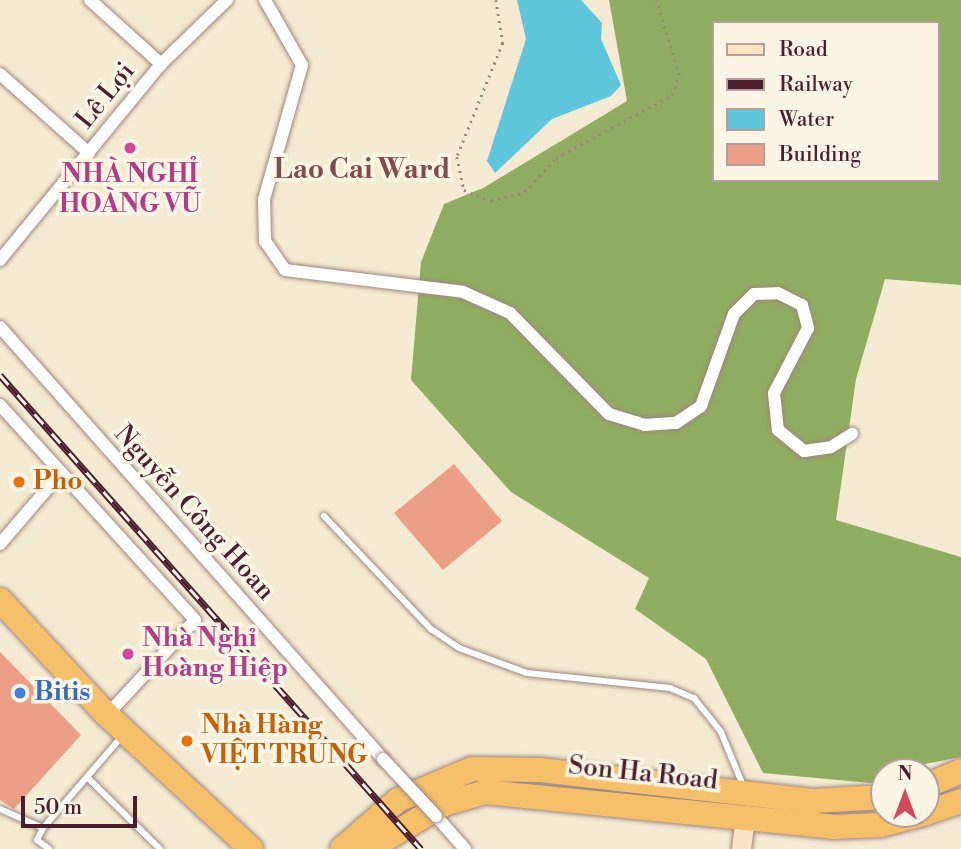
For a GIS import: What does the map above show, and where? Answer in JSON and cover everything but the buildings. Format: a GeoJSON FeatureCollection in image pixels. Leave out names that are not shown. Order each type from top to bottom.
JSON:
{"type":"FeatureCollection","features":[{"type":"Feature","properties":{"kind":"highway"},"geometry":{"type":"LineString","coordinates":[[0,600],[117,723],[251,849]]}},
{"type":"Feature","properties":{"kind":"highway","name":"Son Ha Road"},"geometry":{"type":"LineString","coordinates":[[342,849],[398,800],[472,769],[745,803],[833,827],[870,825]]}},
{"type":"Feature","properties":{"kind":"highway"},"geometry":{"type":"LineString","coordinates":[[940,780],[961,771]]}},
{"type":"Feature","properties":{"kind":"highway","name":"Son Ha Road"},"geometry":{"type":"LineString","coordinates":[[369,849],[444,804],[485,792],[745,803],[870,798]]}},
{"type":"Feature","properties":{"kind":"highway","name":"Son Ha Road"},"geometry":{"type":"LineString","coordinates":[[940,808],[961,801]]}},
{"type":"Feature","properties":{"kind":"street"},"geometry":{"type":"LineString","coordinates":[[90,0],[161,64]]}},
{"type":"Feature","properties":{"kind":"street","name":"Lê Lợi"},"geometry":{"type":"LineString","coordinates":[[0,260],[161,64],[227,0]]}},
{"type":"Feature","properties":{"kind":"street"},"geometry":{"type":"LineString","coordinates":[[265,0],[302,65],[264,199],[265,242],[285,270],[420,282],[475,297],[510,313],[609,414],[644,425],[676,423],[701,406],[734,314],[754,294],[778,293],[802,305],[808,328],[774,393],[778,430],[804,451],[831,447],[852,433]]}},
{"type":"Feature","properties":{"kind":"street"},"geometry":{"type":"LineString","coordinates":[[0,74],[89,153]]}},
{"type":"Feature","properties":{"kind":"street","name":"Nguyễn Công Hoan"},"geometry":{"type":"LineString","coordinates":[[0,327],[465,849]]}},
{"type":"Feature","properties":{"kind":"street"},"geometry":{"type":"LineString","coordinates":[[0,405],[195,620],[117,723]]}},
{"type":"Feature","properties":{"kind":"street"},"geometry":{"type":"LineString","coordinates":[[0,544],[60,474]]}},
{"type":"Feature","properties":{"kind":"street"},"geometry":{"type":"LineString","coordinates":[[741,849],[745,803]]}},
{"type":"Feature","properties":{"kind":"lane"},"geometry":{"type":"LineString","coordinates":[[324,516],[431,629],[460,648],[527,673],[670,688],[694,698],[721,732],[745,803]]}},
{"type":"Feature","properties":{"kind":"lane"},"geometry":{"type":"LineString","coordinates":[[49,849],[37,840],[43,828],[89,779],[117,723]]}},
{"type":"Feature","properties":{"kind":"lane"},"geometry":{"type":"LineString","coordinates":[[89,779],[160,849]]}},
{"type":"Feature","properties":{"kind":"lane"},"geometry":{"type":"LineString","coordinates":[[0,809],[43,828]]}},
{"type":"Feature","properties":{"kind":"path"},"geometry":{"type":"LineString","coordinates":[[496,0],[503,43],[457,157],[464,190],[491,201],[525,192],[556,158],[671,95],[679,75],[656,0]]}},
{"type":"Feature","properties":{"kind":"green space"},"geometry":{"type":"Polygon","coordinates":[[[609,0],[961,0],[961,285],[885,279],[856,379],[836,520],[961,557],[961,757],[940,761],[940,758],[870,758],[870,783],[763,773],[706,659],[635,609],[649,578],[511,492],[411,380],[421,262],[444,204],[483,188],[627,101],[609,0]]]}},
{"type":"Feature","properties":{"kind":"water"},"geometry":{"type":"Polygon","coordinates":[[[517,0],[581,0],[602,23],[601,39],[621,85],[611,96],[552,119],[495,173],[487,161],[526,39],[517,0]]]}},
{"type":"Feature","properties":{"kind":"railway"},"geometry":{"type":"LineString","coordinates":[[0,375],[421,849]]}},
{"type":"Feature","properties":{"kind":"place","name":"NHÀ NGHỈ HOÀNG VŨ"},"geometry":{"type":"Point","coordinates":[130,148]}},
{"type":"Feature","properties":{"kind":"place","name":"Pho"},"geometry":{"type":"Point","coordinates":[19,482]}},
{"type":"Feature","properties":{"kind":"place","name":"Nhà Nghỉ Hoàng Hiệp"},"geometry":{"type":"Point","coordinates":[128,654]}},
{"type":"Feature","properties":{"kind":"place","name":"Bitis"},"geometry":{"type":"Point","coordinates":[20,693]}},
{"type":"Feature","properties":{"kind":"place","name":"Nhà Hàng VIỆT TRUNG"},"geometry":{"type":"Point","coordinates":[187,741]}},
{"type":"Feature","properties":{"kind":"district","name":"Lao Cai Ward"},"geometry":{"type":"Point","coordinates":[362,170]}}]}
